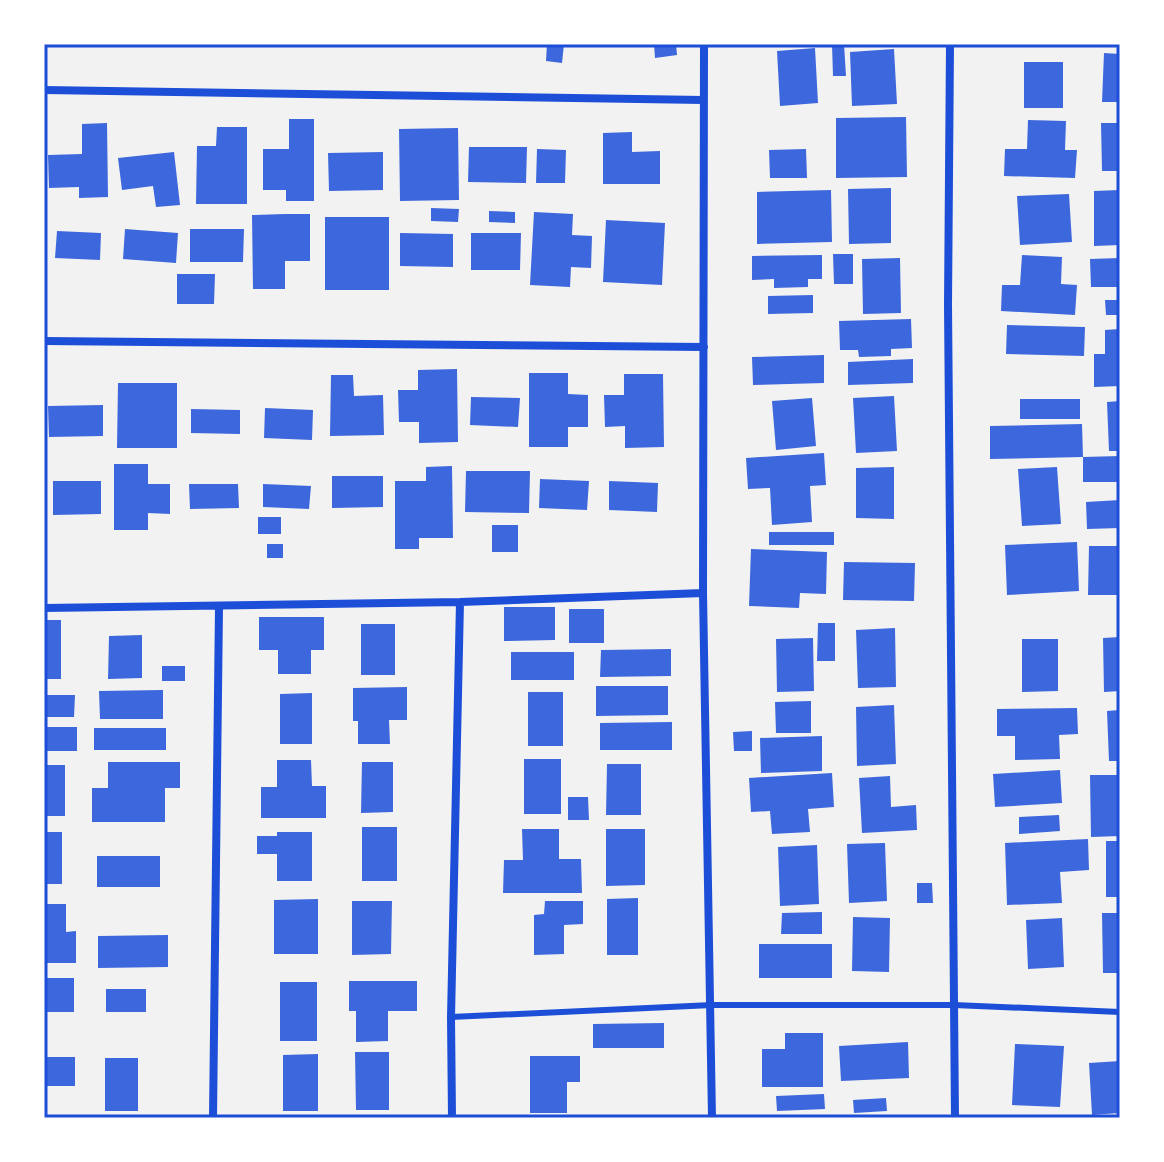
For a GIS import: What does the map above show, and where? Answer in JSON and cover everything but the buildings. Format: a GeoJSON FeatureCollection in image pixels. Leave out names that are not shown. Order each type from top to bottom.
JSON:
{"type":"FeatureCollection","features":[{"type":"Feature","properties":{"kind":"street"},"geometry":{"type":"LineString","coordinates":[[704,44],[703,593],[712,1118]]}},
{"type":"Feature","properties":{"kind":"street"},"geometry":{"type":"LineString","coordinates":[[950,44],[948,321],[955,1118]]}},
{"type":"Feature","properties":{"kind":"street"},"geometry":{"type":"LineString","coordinates":[[44,90],[703,100]]}},
{"type":"Feature","properties":{"kind":"street"},"geometry":{"type":"LineString","coordinates":[[44,341],[704,347]]}},
{"type":"Feature","properties":{"kind":"street"},"geometry":{"type":"LineString","coordinates":[[44,608],[460,602],[703,593]]}},
{"type":"Feature","properties":{"kind":"street"},"geometry":{"type":"LineString","coordinates":[[452,1118],[451,1017],[460,602]]}},
{"type":"Feature","properties":{"kind":"street"},"geometry":{"type":"LineString","coordinates":[[213,1118],[219,607]]}},
{"type":"Feature","properties":{"kind":"lane"},"geometry":{"type":"LineString","coordinates":[[451,1017],[712,1005],[954,1005],[1120,1012]]}}]}
